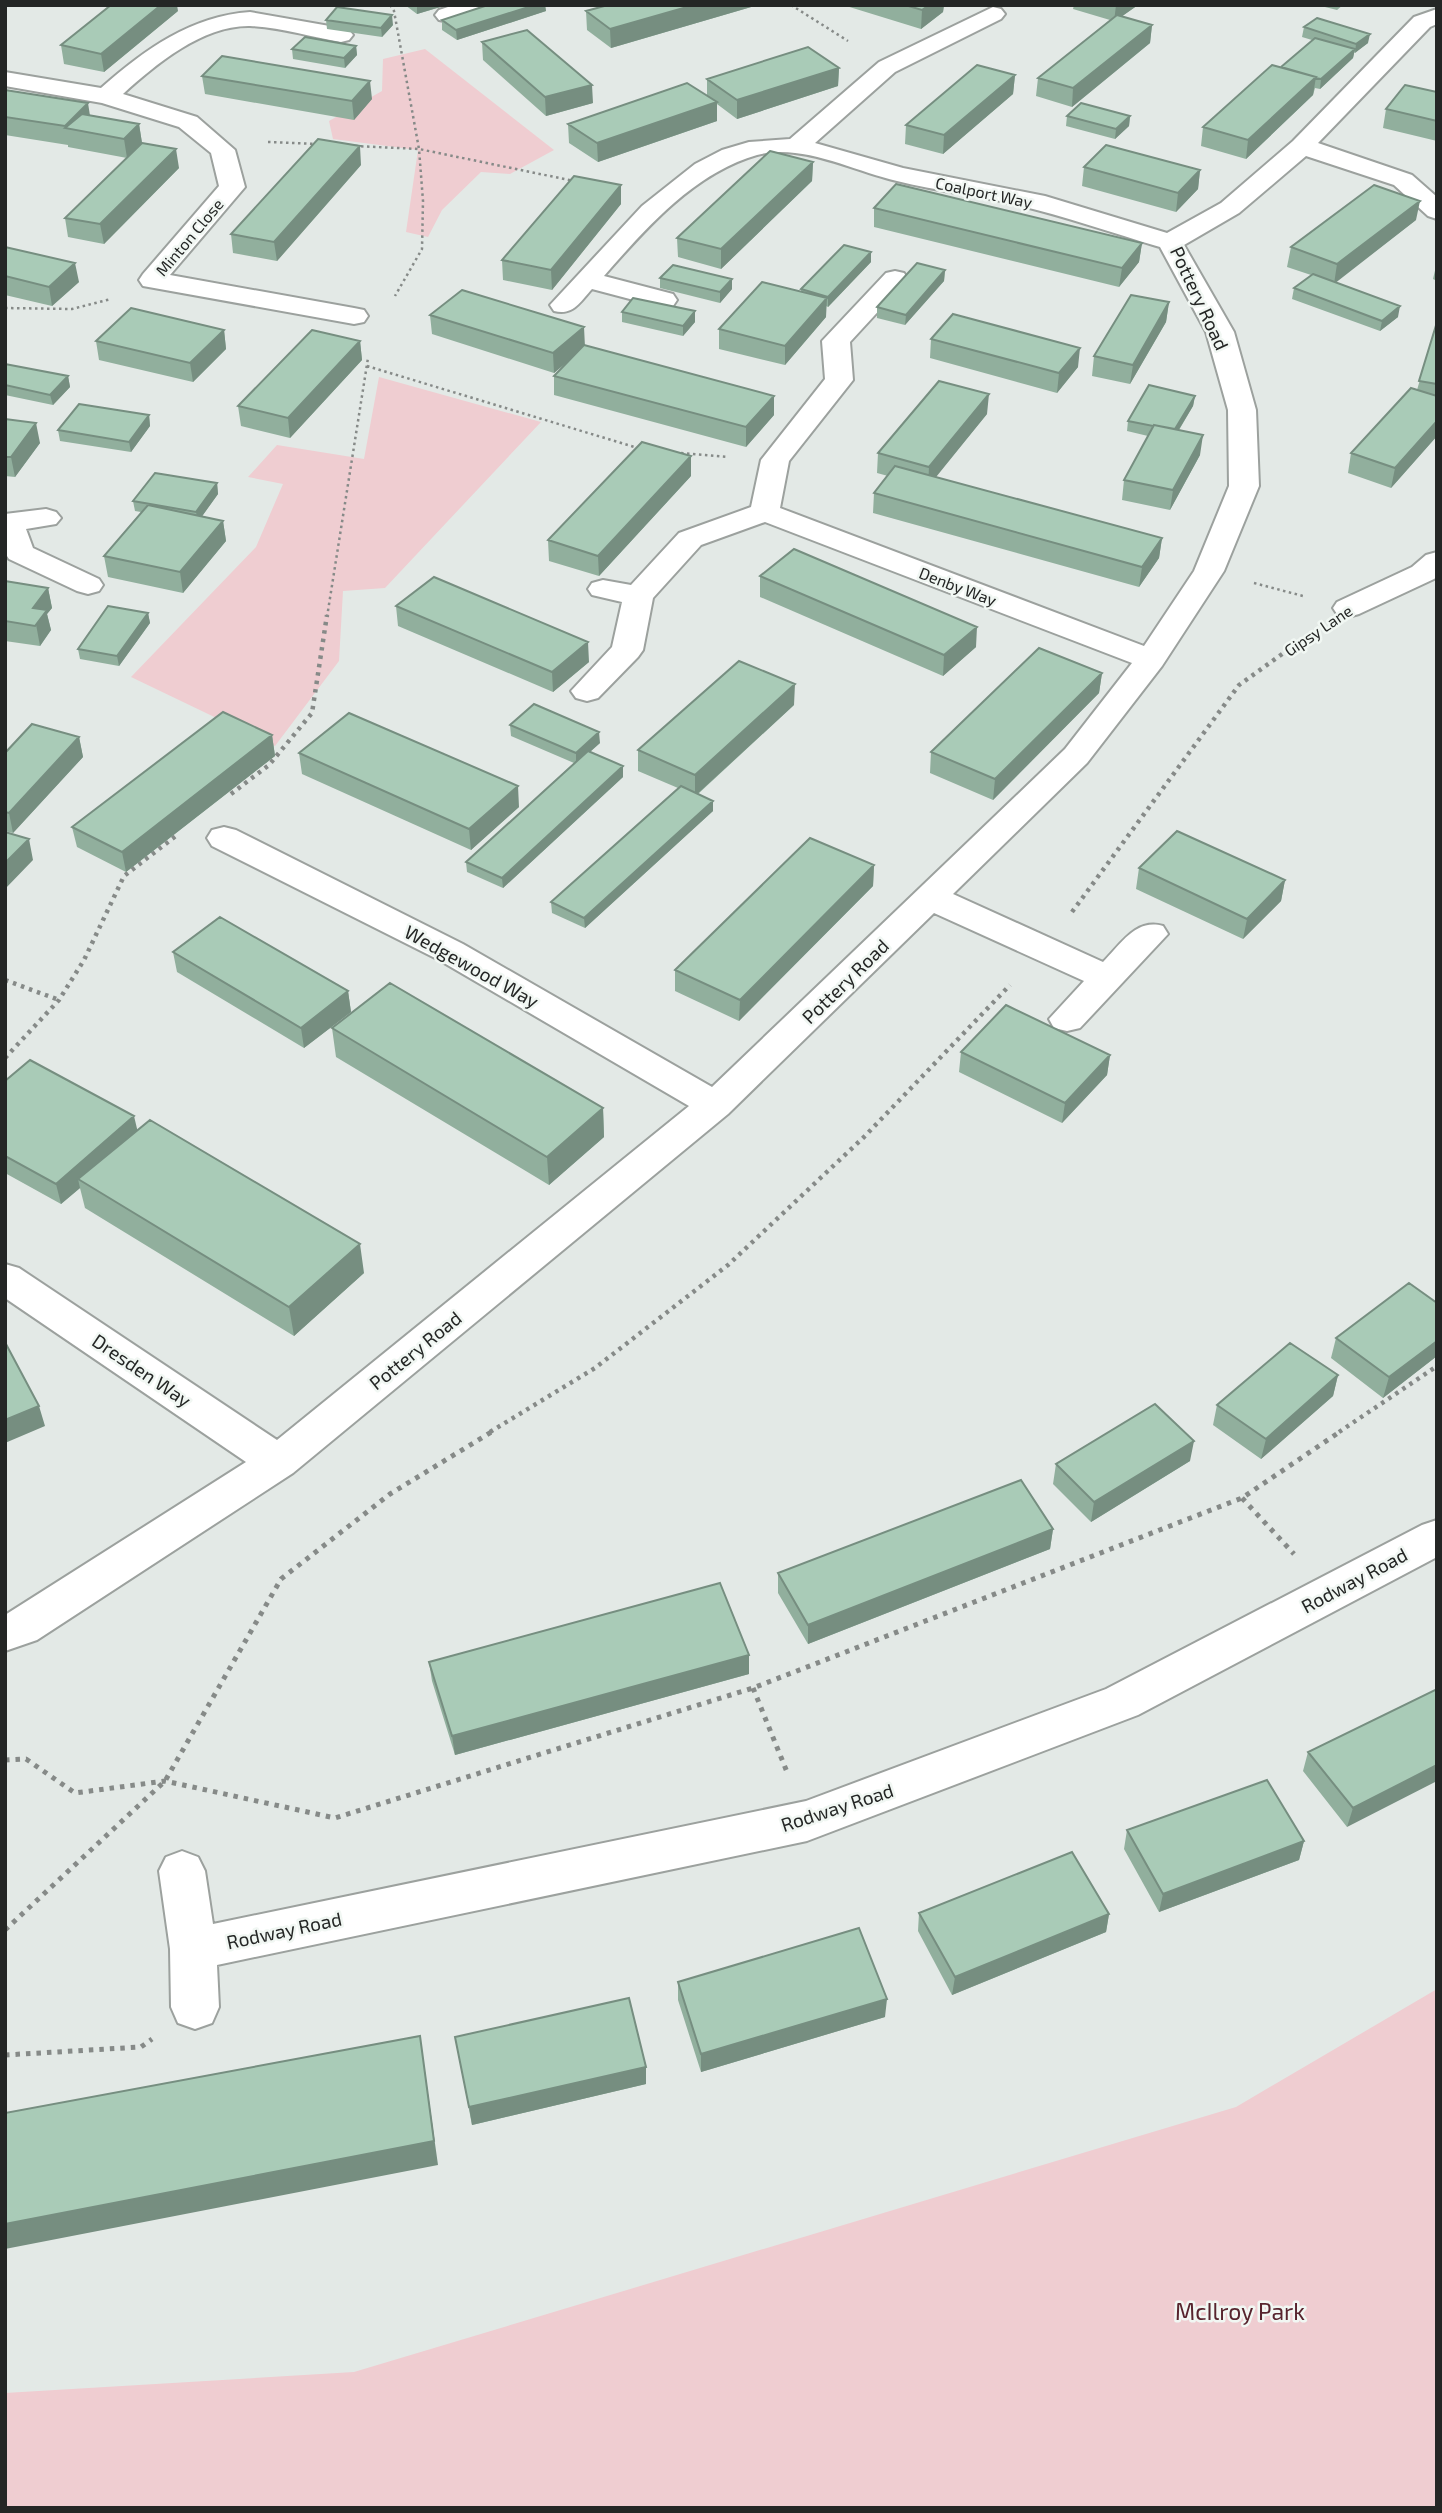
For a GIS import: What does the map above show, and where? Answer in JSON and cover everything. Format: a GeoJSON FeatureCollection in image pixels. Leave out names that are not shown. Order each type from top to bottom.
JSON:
{"type":"FeatureCollection","features":[{"type":"Feature","properties":{"kind":"street"},"geometry":{"type":"LineString","coordinates":[[447,15],[478,5]]}},
{"type":"Feature","properties":{"kind":"street"},"geometry":{"type":"LineString","coordinates":[[796,146],[887,67],[993,14]]}},
{"type":"Feature","properties":{"kind":"street","name":"Pottery Road"},"geometry":{"type":"LineString","coordinates":[[5,1633],[22,1627],[278,1462],[715,1105],[1076,757],[1151,659],[1209,571],[1244,486],[1242,410],[1220,332],[1170,242],[1230,208],[1302,146],[1422,22],[1437,16]]}},
{"type":"Feature","properties":{"kind":"street"},"geometry":{"type":"LineString","coordinates":[[106,96],[133,71],[205,26],[248,19],[341,35]]}},
{"type":"Feature","properties":{"kind":"street"},"geometry":{"type":"LineString","coordinates":[[5,79],[106,96],[188,122],[223,150]]}},
{"type":"Feature","properties":{"kind":"street","name":"Coalport Way"},"geometry":{"type":"LineString","coordinates":[[563,305],[634,227],[673,193],[719,161],[758,147],[796,146],[899,175],[1019,198],[1170,242]]}},
{"type":"Feature","properties":{"kind":"street"},"geometry":{"type":"LineString","coordinates":[[1302,146],[1415,176],[1432,207]]}},
{"type":"Feature","properties":{"kind":"street","name":"Minton Close"},"geometry":{"type":"LineString","coordinates":[[152,280],[232,187],[223,150]]}},
{"type":"Feature","properties":{"kind":"street"},"geometry":{"type":"LineString","coordinates":[[641,186],[673,193]]}},
{"type":"Feature","properties":{"kind":"street"},"geometry":{"type":"LineString","coordinates":[[586,279],[664,300]]}},
{"type":"Feature","properties":{"kind":"street"},"geometry":{"type":"LineString","coordinates":[[587,691],[627,650],[638,596],[690,539],[765,513],[775,460],[839,380],[836,341],[895,279]]}},
{"type":"Feature","properties":{"kind":"street","name":"Minton Close"},"geometry":{"type":"LineString","coordinates":[[152,280],[354,316]]}},
{"type":"Feature","properties":{"kind":"street","name":"Denby Way"},"geometry":{"type":"LineString","coordinates":[[765,513],[1151,659]]}},
{"type":"Feature","properties":{"kind":"street"},"geometry":{"type":"LineString","coordinates":[[46,519],[6,522],[20,553],[88,585]]}},
{"type":"Feature","properties":{"kind":"street","name":"Gipsy Lane"},"geometry":{"type":"LineString","coordinates":[[1348,608],[1423,573],[1437,561]]}},
{"type":"Feature","properties":{"kind":"street"},"geometry":{"type":"LineString","coordinates":[[603,589],[638,596]]}},
{"type":"Feature","properties":{"kind":"street","name":"Wedgewood Way"},"geometry":{"type":"LineString","coordinates":[[225,838],[451,952],[715,1105]]}},
{"type":"Feature","properties":{"kind":"street"},"geometry":{"type":"LineString","coordinates":[[932,898],[1106,977]]}},
{"type":"Feature","properties":{"kind":"street"},"geometry":{"type":"LineString","coordinates":[[1067,1019],[1151,934]]}},
{"type":"Feature","properties":{"kind":"street","name":"Dresden Way"},"geometry":{"type":"LineString","coordinates":[[5,1278],[278,1462]]}},
{"type":"Feature","properties":{"kind":"street","name":"Rodway Road"},"geometry":{"type":"LineString","coordinates":[[193,1949],[807,1821],[1122,1702],[1437,1537]]}},
{"type":"Feature","properties":{"kind":"street"},"geometry":{"type":"LineString","coordinates":[[182,1871],[193,1949],[195,2007]]}},
{"type":"Feature","properties":{"kind":"path"},"geometry":{"type":"LineString","coordinates":[[390,5],[394,11],[419,149],[423,201],[422,249],[390,304]]}},
{"type":"Feature","properties":{"kind":"path"},"geometry":{"type":"LineString","coordinates":[[791,5],[887,67]]}},
{"type":"Feature","properties":{"kind":"path"},"geometry":{"type":"LineString","coordinates":[[223,150],[255,141],[323,145]]}},
{"type":"Feature","properties":{"kind":"path"},"geometry":{"type":"LineString","coordinates":[[350,146],[419,149],[611,188],[641,186]]}},
{"type":"Feature","properties":{"kind":"path"},"geometry":{"type":"LineString","coordinates":[[5,309],[38,311],[97,305],[152,280]]}},
{"type":"Feature","properties":{"kind":"path"},"geometry":{"type":"LineString","coordinates":[[226,798],[269,765],[312,713],[369,350]]}},
{"type":"Feature","properties":{"kind":"path"},"geometry":{"type":"LineString","coordinates":[[367,366],[648,451]]}},
{"type":"Feature","properties":{"kind":"path"},"geometry":{"type":"LineString","coordinates":[[673,453],[775,460]]}},
{"type":"Feature","properties":{"kind":"path"},"geometry":{"type":"LineString","coordinates":[[1209,571],[1348,608]]}},
{"type":"Feature","properties":{"kind":"path","name":"Gipsy Lane"},"geometry":{"type":"LineString","coordinates":[[5,1930],[165,1782],[281,1579],[390,1494],[595,1368],[728,1265],[864,1137],[1042,950],[1239,685],[1348,608]]}},
{"type":"Feature","properties":{"kind":"path"},"geometry":{"type":"LineString","coordinates":[[5,1058],[59,1000],[84,960],[124,876],[184,830]]}},
{"type":"Feature","properties":{"kind":"path"},"geometry":{"type":"LineString","coordinates":[[5,980],[59,1000]]}},
{"type":"Feature","properties":{"kind":"path"},"geometry":{"type":"LineString","coordinates":[[5,1760],[26,1759],[75,1793],[165,1782],[335,1818],[753,1688],[1242,1498],[1437,1366]]}},
{"type":"Feature","properties":{"kind":"path"},"geometry":{"type":"LineString","coordinates":[[1242,1498],[1330,1593]]}},
{"type":"Feature","properties":{"kind":"path"},"geometry":{"type":"LineString","coordinates":[[753,1688],[807,1821]]}},
{"type":"Feature","properties":{"kind":"path"},"geometry":{"type":"LineString","coordinates":[[5,2055],[141,2047],[195,2007]]}},
{"type":"Feature","properties":{"kind":"green space"},"geometry":{"type":"Polygon","coordinates":[[[425,49],[554,150],[510,174],[481,172],[442,210],[428,237],[406,232],[418,150],[333,139],[329,121],[382,91],[383,59],[425,49]]]}},
{"type":"Feature","properties":{"kind":"green space"},"geometry":{"type":"Polygon","coordinates":[[[379,377],[541,422],[385,588],[343,591],[339,661],[275,746],[131,677],[256,547],[283,484],[248,477],[277,445],[364,459],[379,377]]]}},
{"type":"Feature","properties":{"kind":"green space","name":"McIlroy Park"},"geometry":{"type":"Polygon","coordinates":[[[1437,1989],[1437,2508],[5,2508],[5,2393],[354,2372],[1236,2107],[1437,1989]]]}},
{"type":"Feature","properties":{"kind":"building"},"geometry":{"type":"Polygon","coordinates":[[[111,5],[161,5],[101,54],[61,45],[111,5]]]}},
{"type":"Feature","properties":{"kind":"building"},"geometry":{"type":"Polygon","coordinates":[[[488,5],[535,5],[456,30],[442,20],[488,5]]]}},
{"type":"Feature","properties":{"kind":"building"},"geometry":{"type":"Polygon","coordinates":[[[608,5],[694,5],[610,29],[586,11],[608,5]]]}},
{"type":"Feature","properties":{"kind":"building"},"geometry":{"type":"Polygon","coordinates":[[[905,5],[929,5],[922,10],[905,5]]]}},
{"type":"Feature","properties":{"kind":"building"},"geometry":{"type":"Polygon","coordinates":[[[337,7],[392,15],[381,28],[326,20],[337,7]]]}},
{"type":"Feature","properties":{"kind":"building"},"geometry":{"type":"Polygon","coordinates":[[[1117,15],[1152,25],[1073,88],[1038,78],[1117,15]]]}},
{"type":"Feature","properties":{"kind":"building"},"geometry":{"type":"Polygon","coordinates":[[[1317,18],[1370,34],[1356,44],[1304,27],[1317,18]]]}},
{"type":"Feature","properties":{"kind":"building"},"geometry":{"type":"Polygon","coordinates":[[[527,30],[592,85],[545,97],[482,42],[527,30]]]}},
{"type":"Feature","properties":{"kind":"building"},"geometry":{"type":"Polygon","coordinates":[[[305,37],[356,46],[344,58],[292,49],[305,37]]]}},
{"type":"Feature","properties":{"kind":"building"},"geometry":{"type":"Polygon","coordinates":[[[1315,38],[1355,49],[1321,79],[1281,67],[1315,38]]]}},
{"type":"Feature","properties":{"kind":"building"},"geometry":{"type":"Polygon","coordinates":[[[808,47],[839,68],[737,100],[707,79],[808,47]]]}},
{"type":"Feature","properties":{"kind":"building"},"geometry":{"type":"Polygon","coordinates":[[[222,56],[370,81],[352,101],[202,76],[222,56]]]}},
{"type":"Feature","properties":{"kind":"building"},"geometry":{"type":"Polygon","coordinates":[[[977,65],[1015,75],[944,135],[906,125],[977,65]]]}},
{"type":"Feature","properties":{"kind":"building"},"geometry":{"type":"Polygon","coordinates":[[[1272,65],[1316,77],[1248,140],[1203,127],[1272,65]]]}},
{"type":"Feature","properties":{"kind":"building"},"geometry":{"type":"Polygon","coordinates":[[[687,83],[717,102],[597,143],[568,124],[687,83]]]}},
{"type":"Feature","properties":{"kind":"building"},"geometry":{"type":"Polygon","coordinates":[[[1405,85],[1437,92],[1437,121],[1386,109],[1405,85]]]}},
{"type":"Feature","properties":{"kind":"building"},"geometry":{"type":"Polygon","coordinates":[[[5,90],[88,103],[65,126],[5,117],[5,90]]]}},
{"type":"Feature","properties":{"kind":"building"},"geometry":{"type":"Polygon","coordinates":[[[1081,103],[1130,116],[1116,129],[1067,116],[1081,103]]]}},
{"type":"Feature","properties":{"kind":"building"},"geometry":{"type":"Polygon","coordinates":[[[82,114],[139,124],[124,139],[65,128],[82,114]]]}},
{"type":"Feature","properties":{"kind":"building"},"geometry":{"type":"Polygon","coordinates":[[[318,139],[360,146],[274,242],[231,234],[318,139]]]}},
{"type":"Feature","properties":{"kind":"building"},"geometry":{"type":"Polygon","coordinates":[[[142,143],[176,149],[100,224],[65,218],[142,143]]]}},
{"type":"Feature","properties":{"kind":"building"},"geometry":{"type":"Polygon","coordinates":[[[1106,145],[1200,170],[1178,193],[1084,167],[1106,145]]]}},
{"type":"Feature","properties":{"kind":"building"},"geometry":{"type":"Polygon","coordinates":[[[770,151],[813,162],[721,249],[677,238],[770,151]]]}},
{"type":"Feature","properties":{"kind":"building"},"geometry":{"type":"Polygon","coordinates":[[[574,176],[621,185],[551,270],[502,260],[574,176]]]}},
{"type":"Feature","properties":{"kind":"building"},"geometry":{"type":"Polygon","coordinates":[[[896,184],[1142,243],[1122,268],[874,208],[896,184]]]}},
{"type":"Feature","properties":{"kind":"building"},"geometry":{"type":"Polygon","coordinates":[[[1374,185],[1420,201],[1337,264],[1291,247],[1374,185]]]}},
{"type":"Feature","properties":{"kind":"building"},"geometry":{"type":"Polygon","coordinates":[[[844,245],[871,252],[828,297],[801,289],[844,245]]]}},
{"type":"Feature","properties":{"kind":"building"},"geometry":{"type":"Polygon","coordinates":[[[5,247],[75,263],[49,287],[5,276],[5,247]]]}},
{"type":"Feature","properties":{"kind":"building"},"geometry":{"type":"Polygon","coordinates":[[[917,263],[945,270],[906,315],[877,307],[917,263]]]}},
{"type":"Feature","properties":{"kind":"building"},"geometry":{"type":"Polygon","coordinates":[[[673,265],[732,279],[720,292],[660,278],[673,265]]]}},
{"type":"Feature","properties":{"kind":"building"},"geometry":{"type":"Polygon","coordinates":[[[1313,274],[1400,306],[1382,321],[1294,288],[1313,274]]]}},
{"type":"Feature","properties":{"kind":"building"},"geometry":{"type":"Polygon","coordinates":[[[762,282],[827,298],[785,346],[719,329],[762,282]]]}},
{"type":"Feature","properties":{"kind":"building"},"geometry":{"type":"Polygon","coordinates":[[[462,290],[584,327],[553,353],[430,315],[462,290]]]}},
{"type":"Feature","properties":{"kind":"building"},"geometry":{"type":"Polygon","coordinates":[[[1131,295],[1169,302],[1133,365],[1094,356],[1131,295]]]}},
{"type":"Feature","properties":{"kind":"building"},"geometry":{"type":"Polygon","coordinates":[[[633,298],[695,311],[683,326],[622,312],[633,298]]]}},
{"type":"Feature","properties":{"kind":"building"},"geometry":{"type":"Polygon","coordinates":[[[131,308],[224,330],[190,363],[96,341],[131,308]]]}},
{"type":"Feature","properties":{"kind":"building"},"geometry":{"type":"Polygon","coordinates":[[[953,314],[1080,348],[1059,373],[931,339],[953,314]]]}},
{"type":"Feature","properties":{"kind":"building"},"geometry":{"type":"Polygon","coordinates":[[[1437,322],[1437,384],[1419,381],[1437,322]]]}},
{"type":"Feature","properties":{"kind":"building"},"geometry":{"type":"Polygon","coordinates":[[[312,330],[360,341],[288,418],[238,406],[312,330]]]}},
{"type":"Feature","properties":{"kind":"building"},"geometry":{"type":"Polygon","coordinates":[[[584,345],[774,396],[746,427],[554,376],[584,345]]]}},
{"type":"Feature","properties":{"kind":"building"},"geometry":{"type":"Polygon","coordinates":[[[5,364],[68,376],[50,395],[5,385],[5,364]]]}},
{"type":"Feature","properties":{"kind":"building"},"geometry":{"type":"Polygon","coordinates":[[[939,381],[989,394],[929,467],[878,453],[939,381]]]}},
{"type":"Feature","properties":{"kind":"building"},"geometry":{"type":"Polygon","coordinates":[[[1149,385],[1195,396],[1175,429],[1128,421],[1149,385]]]}},
{"type":"Feature","properties":{"kind":"building"},"geometry":{"type":"Polygon","coordinates":[[[1411,388],[1437,396],[1437,421],[1395,468],[1351,453],[1411,388]]]}},
{"type":"Feature","properties":{"kind":"building"},"geometry":{"type":"Polygon","coordinates":[[[79,404],[149,415],[129,442],[58,430],[79,404]]]}},
{"type":"Feature","properties":{"kind":"building"},"geometry":{"type":"Polygon","coordinates":[[[5,419],[36,423],[11,457],[5,457],[5,419]]]}},
{"type":"Feature","properties":{"kind":"building"},"geometry":{"type":"Polygon","coordinates":[[[1154,425],[1203,435],[1173,490],[1124,480],[1154,425]]]}},
{"type":"Feature","properties":{"kind":"building"},"geometry":{"type":"Polygon","coordinates":[[[642,442],[691,456],[598,556],[548,540],[642,442]]]}},
{"type":"Feature","properties":{"kind":"building"},"geometry":{"type":"Polygon","coordinates":[[[895,466],[1162,538],[1142,567],[874,493],[895,466]]]}},
{"type":"Feature","properties":{"kind":"building"},"geometry":{"type":"Polygon","coordinates":[[[155,473],[217,483],[196,512],[133,501],[155,473]]]}},
{"type":"Feature","properties":{"kind":"building"},"geometry":{"type":"Polygon","coordinates":[[[148,505],[223,521],[180,572],[104,556],[148,505]]]}},
{"type":"Feature","properties":{"kind":"building"},"geometry":{"type":"Polygon","coordinates":[[[794,549],[977,627],[944,655],[760,576],[794,549]]]}},
{"type":"Feature","properties":{"kind":"building"},"geometry":{"type":"Polygon","coordinates":[[[434,577],[588,642],[552,672],[396,606],[434,577]]]}},
{"type":"Feature","properties":{"kind":"building"},"geometry":{"type":"Polygon","coordinates":[[[5,581],[48,588],[33,608],[47,610],[35,626],[5,621],[5,581]]]}},
{"type":"Feature","properties":{"kind":"building"},"geometry":{"type":"Polygon","coordinates":[[[108,606],[148,613],[117,656],[78,649],[108,606]]]}},
{"type":"Feature","properties":{"kind":"building"},"geometry":{"type":"Polygon","coordinates":[[[1039,648],[1102,673],[995,779],[931,752],[1039,648]]]}},
{"type":"Feature","properties":{"kind":"building"},"geometry":{"type":"Polygon","coordinates":[[[739,661],[795,684],[695,775],[638,750],[739,661]]]}},
{"type":"Feature","properties":{"kind":"building"},"geometry":{"type":"Polygon","coordinates":[[[534,704],[599,732],[576,753],[510,725],[534,704]]]}},
{"type":"Feature","properties":{"kind":"building"},"geometry":{"type":"Polygon","coordinates":[[[223,712],[272,735],[122,852],[72,827],[223,712]]]}},
{"type":"Feature","properties":{"kind":"building"},"geometry":{"type":"Polygon","coordinates":[[[349,713],[518,786],[469,829],[299,753],[349,713]]]}},
{"type":"Feature","properties":{"kind":"building"},"geometry":{"type":"Polygon","coordinates":[[[32,724],[79,737],[9,813],[5,812],[5,753],[32,724]]]}},
{"type":"Feature","properties":{"kind":"building"},"geometry":{"type":"Polygon","coordinates":[[[588,751],[623,766],[502,878],[466,862],[588,751]]]}},
{"type":"Feature","properties":{"kind":"building"},"geometry":{"type":"Polygon","coordinates":[[[681,786],[713,801],[584,918],[551,902],[681,786]]]}},
{"type":"Feature","properties":{"kind":"building"},"geometry":{"type":"Polygon","coordinates":[[[1177,831],[1285,880],[1247,919],[1139,868],[1177,831]]]}},
{"type":"Feature","properties":{"kind":"building"},"geometry":{"type":"Polygon","coordinates":[[[5,832],[29,839],[5,863],[5,832]]]}},
{"type":"Feature","properties":{"kind":"building"},"geometry":{"type":"Polygon","coordinates":[[[810,838],[874,865],[740,1000],[675,970],[810,838]]]}},
{"type":"Feature","properties":{"kind":"building"},"geometry":{"type":"Polygon","coordinates":[[[220,917],[348,991],[301,1028],[173,952],[220,917]]]}},
{"type":"Feature","properties":{"kind":"building"},"geometry":{"type":"Polygon","coordinates":[[[390,983],[603,1108],[547,1157],[332,1028],[390,983]]]}},
{"type":"Feature","properties":{"kind":"building"},"geometry":{"type":"Polygon","coordinates":[[[1006,1005],[1110,1055],[1065,1103],[961,1052],[1006,1005]]]}},
{"type":"Feature","properties":{"kind":"building"},"geometry":{"type":"Polygon","coordinates":[[[30,1060],[134,1116],[56,1184],[5,1156],[5,1081],[30,1060]]]}},
{"type":"Feature","properties":{"kind":"building"},"geometry":{"type":"Polygon","coordinates":[[[150,1120],[360,1244],[289,1307],[78,1179],[150,1120]]]}},
{"type":"Feature","properties":{"kind":"building"},"geometry":{"type":"Polygon","coordinates":[[[1409,1283],[1437,1303],[1437,1341],[1389,1377],[1336,1338],[1409,1283]]]}},
{"type":"Feature","properties":{"kind":"building"},"geometry":{"type":"Polygon","coordinates":[[[1290,1343],[1338,1375],[1266,1439],[1217,1405],[1290,1343]]]}},
{"type":"Feature","properties":{"kind":"building"},"geometry":{"type":"Polygon","coordinates":[[[5,1344],[39,1406],[5,1420],[5,1344]]]}},
{"type":"Feature","properties":{"kind":"building"},"geometry":{"type":"Polygon","coordinates":[[[1155,1404],[1194,1441],[1094,1502],[1056,1464],[1155,1404]]]}},
{"type":"Feature","properties":{"kind":"building"},"geometry":{"type":"Polygon","coordinates":[[[1021,1480],[1053,1529],[808,1625],[778,1573],[1021,1480]]]}},
{"type":"Feature","properties":{"kind":"building"},"geometry":{"type":"Polygon","coordinates":[[[720,1583],[749,1655],[452,1736],[429,1662],[720,1583]]]}},
{"type":"Feature","properties":{"kind":"building"},"geometry":{"type":"Polygon","coordinates":[[[1437,1689],[1437,1765],[1353,1808],[1308,1752],[1437,1689]]]}},
{"type":"Feature","properties":{"kind":"building"},"geometry":{"type":"Polygon","coordinates":[[[1267,1780],[1304,1841],[1163,1894],[1127,1830],[1267,1780]]]}},
{"type":"Feature","properties":{"kind":"building"},"geometry":{"type":"Polygon","coordinates":[[[1072,1852],[1109,1914],[955,1977],[919,1913],[1072,1852]]]}},
{"type":"Feature","properties":{"kind":"building"},"geometry":{"type":"Polygon","coordinates":[[[859,1928],[887,1999],[701,2054],[678,1982],[859,1928]]]}},
{"type":"Feature","properties":{"kind":"building"},"geometry":{"type":"Polygon","coordinates":[[[629,1998],[646,2067],[469,2107],[455,2037],[629,1998]]]}},
{"type":"Feature","properties":{"kind":"building"},"geometry":{"type":"Polygon","coordinates":[[[420,2036],[434,2141],[5,2224],[5,2113],[420,2036]]]}}]}
